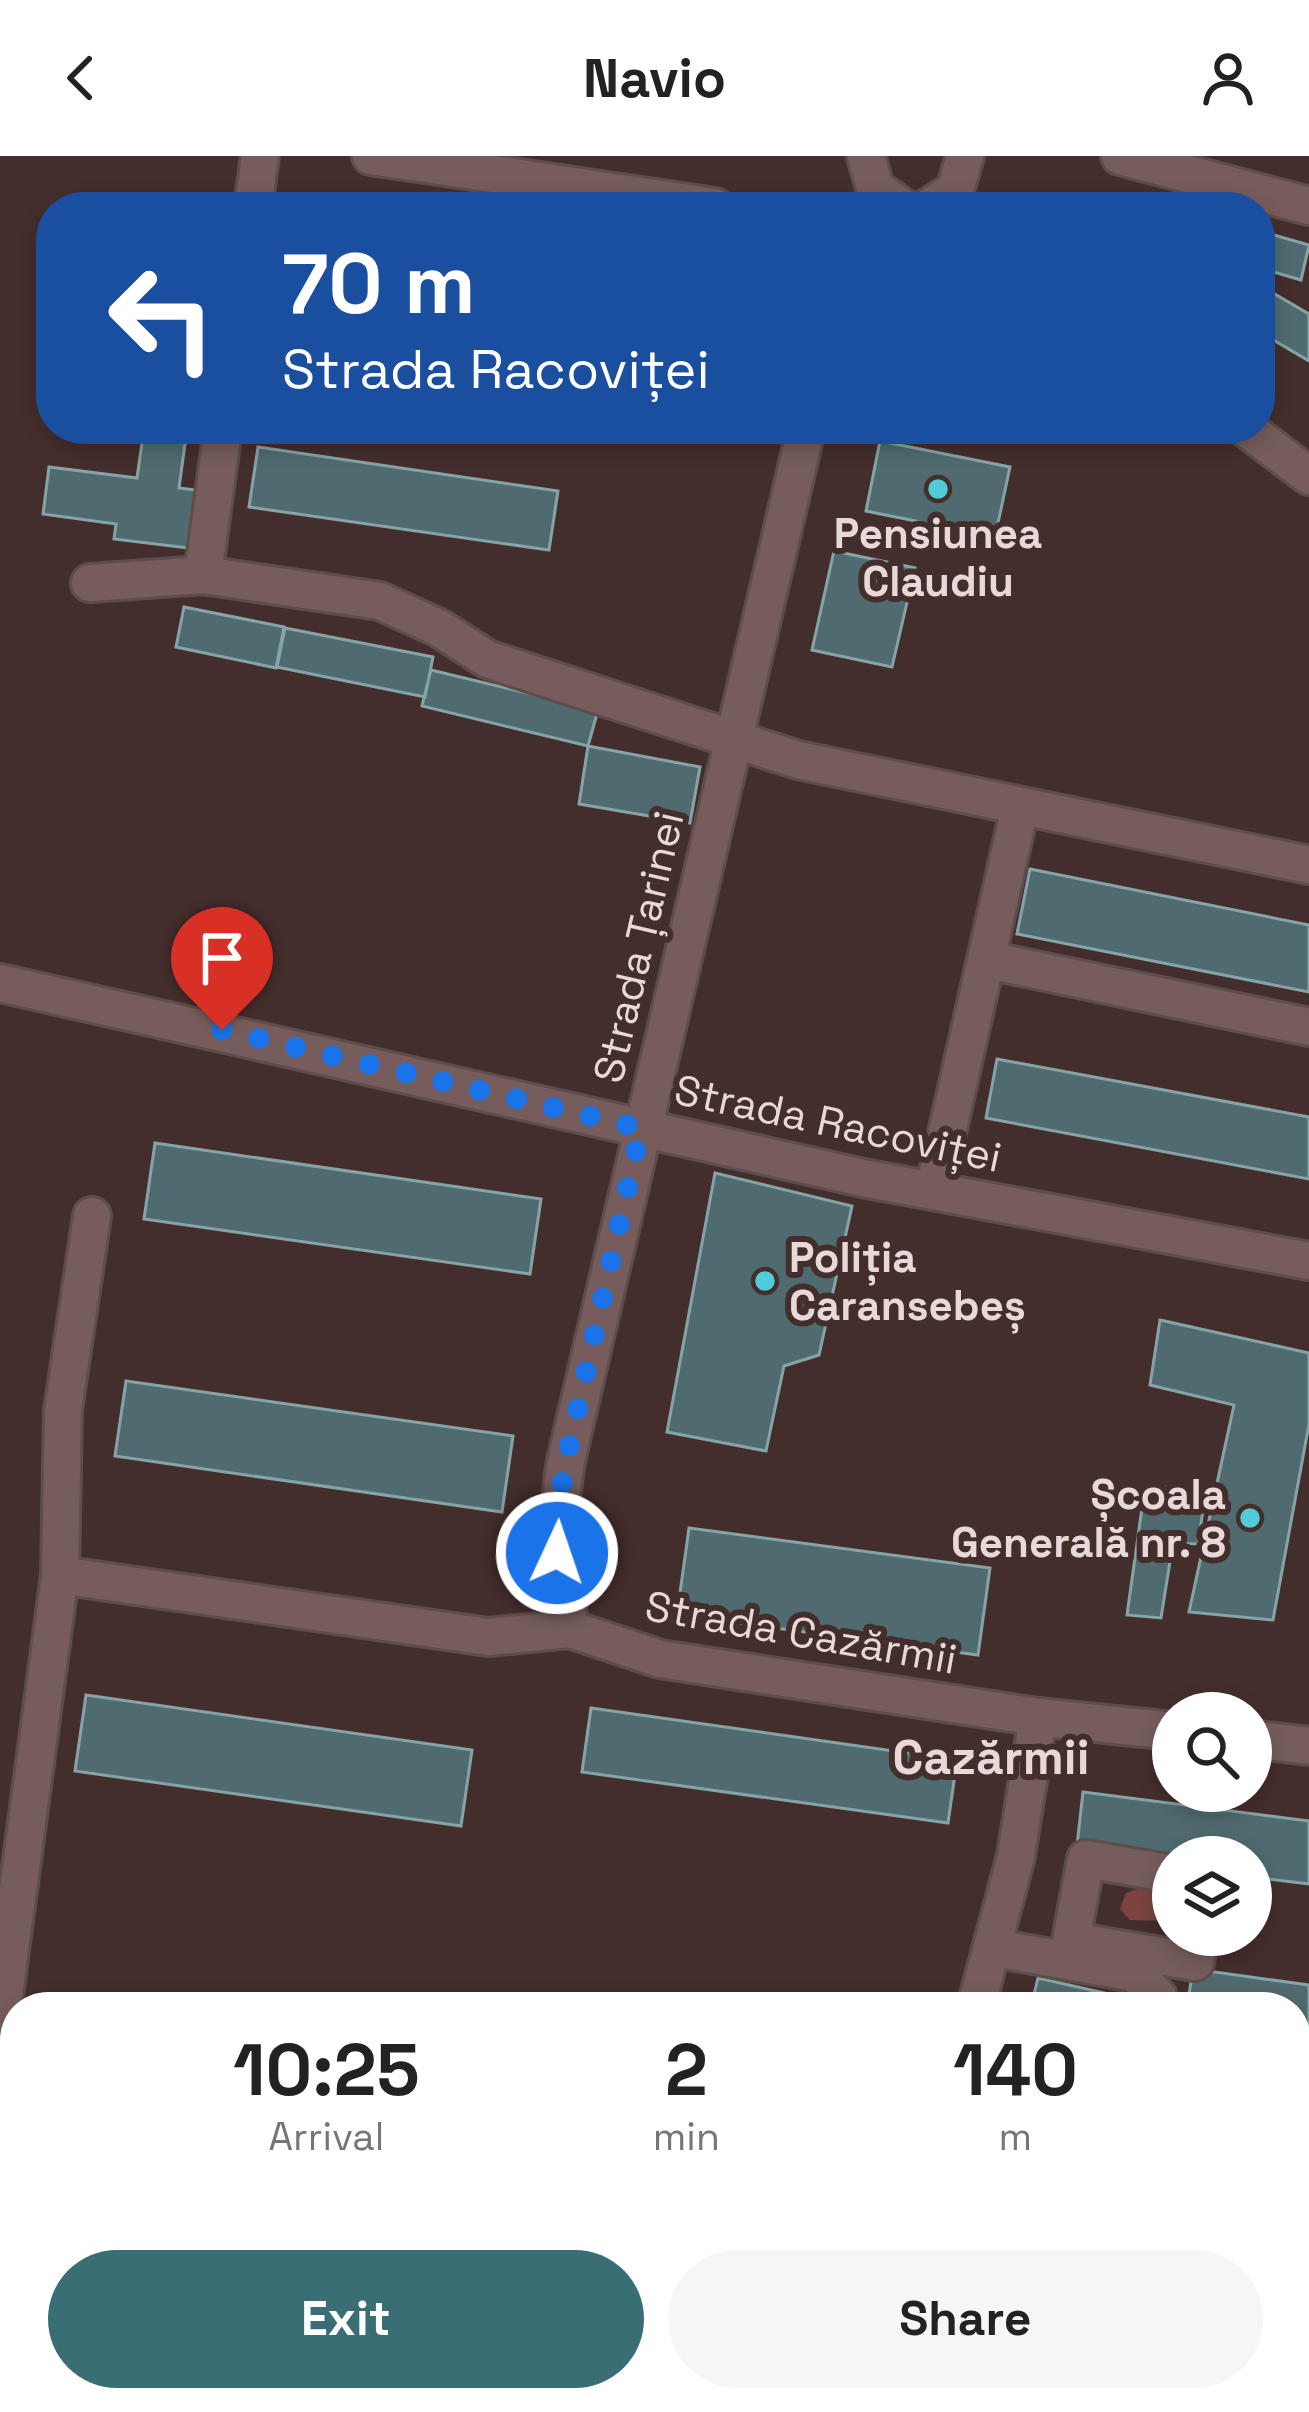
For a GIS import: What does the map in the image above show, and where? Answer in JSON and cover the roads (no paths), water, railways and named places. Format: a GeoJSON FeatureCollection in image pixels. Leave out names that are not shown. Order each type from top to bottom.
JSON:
{"type":"FeatureCollection","features":[{"type":"Feature","properties":{"kind":"street"},"geometry":{"type":"LineString","coordinates":[[255,192],[260,156]]}},
{"type":"Feature","properties":{"kind":"street"},"geometry":{"type":"LineString","coordinates":[[371,156],[614,192]]}},
{"type":"Feature","properties":{"kind":"street"},"geometry":{"type":"LineString","coordinates":[[866,156],[868,173],[881,192]]}},
{"type":"Feature","properties":{"kind":"street"},"geometry":{"type":"LineString","coordinates":[[1120,156],[1256,192]]}},
{"type":"Feature","properties":{"kind":"street"},"geometry":{"type":"LineString","coordinates":[[1275,197],[1309,206]]}},
{"type":"Feature","properties":{"kind":"street"},"geometry":{"type":"LineString","coordinates":[[203,575],[221,444]]}},
{"type":"Feature","properties":{"kind":"street","name":"Strada Țarinei"},"geometry":{"type":"LineString","coordinates":[[570,1629],[556,1518],[641,1128],[687,955],[730,739],[802,444]]}},
{"type":"Feature","properties":{"kind":"street"},"geometry":{"type":"LineString","coordinates":[[1267,444],[1309,476]]}},
{"type":"Feature","properties":{"kind":"street"},"geometry":{"type":"LineString","coordinates":[[90,583],[203,575],[380,601],[439,628],[487,659],[798,760],[1309,865]]}},
{"type":"Feature","properties":{"kind":"street"},"geometry":{"type":"LineString","coordinates":[[934,1191],[1020,808]]}},
{"type":"Feature","properties":{"kind":"street"},"geometry":{"type":"LineString","coordinates":[[988,960],[1309,1027]]}},
{"type":"Feature","properties":{"kind":"street","name":"Strada Racoviței"},"geometry":{"type":"LineString","coordinates":[[0,983],[934,1191],[1309,1261]]}},
{"type":"Feature","properties":{"kind":"street"},"geometry":{"type":"LineString","coordinates":[[4,1992],[60,1575],[63,1410],[92,1216]]}},
{"type":"Feature","properties":{"kind":"street","name":"Strada Cazărmii"},"geometry":{"type":"LineString","coordinates":[[60,1575],[488,1637],[570,1629],[660,1659],[1038,1718],[1152,1729]]}},
{"type":"Feature","properties":{"kind":"street"},"geometry":{"type":"LineString","coordinates":[[981,1992],[1016,1856],[1038,1718]]}},
{"type":"Feature","properties":{"kind":"street"},"geometry":{"type":"LineString","coordinates":[[1272,1741],[1309,1746]]}},
{"type":"Feature","properties":{"kind":"street"},"geometry":{"type":"LineString","coordinates":[[1152,1870],[1086,1859],[1071,1941],[1152,1955]]}},
{"type":"Feature","properties":{"kind":"street"},"geometry":{"type":"LineString","coordinates":[[994,1948],[1135,1972],[1153,1992]]}},
{"type":"Feature","properties":{"kind":"street"},"geometry":{"type":"LineString","coordinates":[[1160,1956],[1195,1962],[1196,1956]]}},
{"type":"Feature","properties":{"kind":"place","name":"Pensiunea Claudiu"},"geometry":{"type":"Point","coordinates":[938,489]}},
{"type":"Feature","properties":{"kind":"place","name":"Poliția Caransebeș"},"geometry":{"type":"Point","coordinates":[765,1281]}},
{"type":"Feature","properties":{"kind":"place","name":"Școala Generală nr. 8"},"geometry":{"type":"Point","coordinates":[1250,1518]}},
{"type":"Feature","properties":{"kind":"district","name":"Cazărmii"},"geometry":{"type":"Point","coordinates":[991,1757]}}]}
